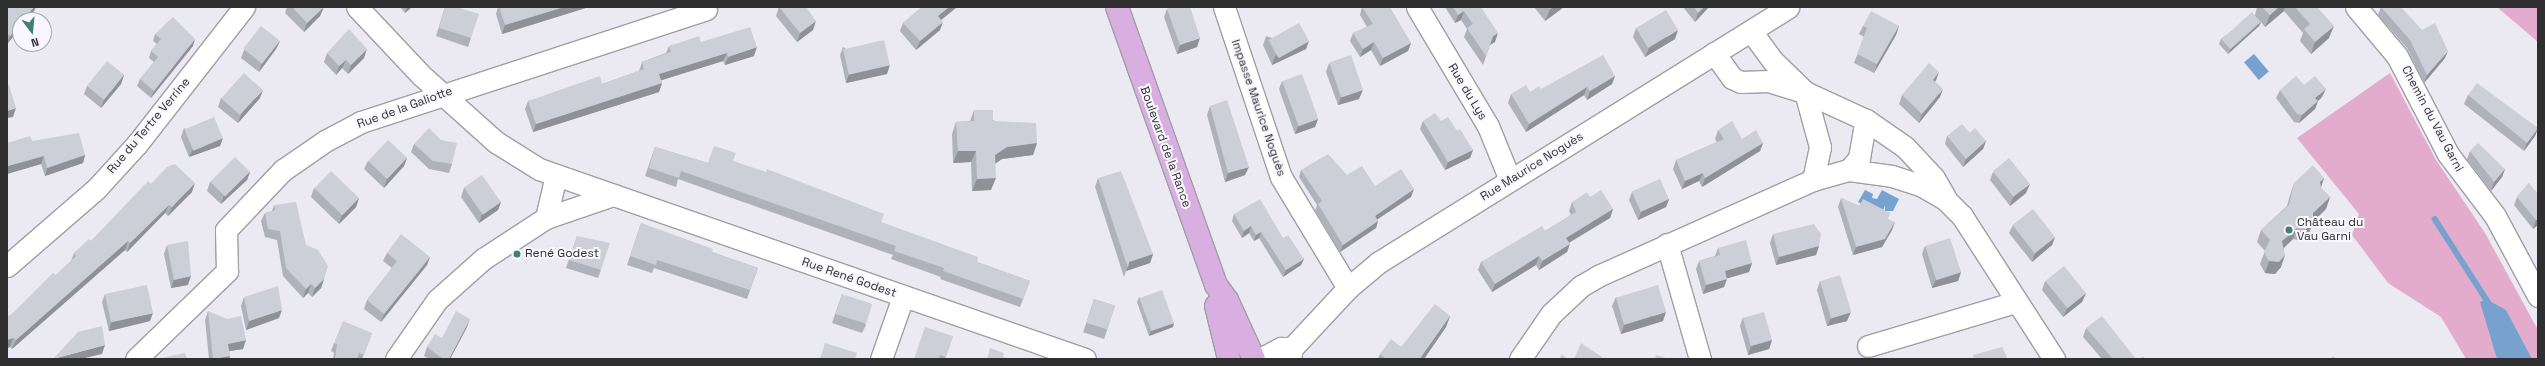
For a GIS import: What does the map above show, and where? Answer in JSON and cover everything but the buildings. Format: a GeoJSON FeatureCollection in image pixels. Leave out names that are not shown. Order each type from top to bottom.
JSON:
{"type":"FeatureCollection","features":[{"type":"Feature","properties":{"kind":"main road","name":"Boulevard de la Rance"},"geometry":{"type":"LineString","coordinates":[[1117,7],[1216,285],[1227,300],[1254,359]]}},
{"type":"Feature","properties":{"kind":"main road","name":"Boulevard de la Rance"},"geometry":{"type":"LineString","coordinates":[[1216,285],[1216,305],[1229,359]]}},
{"type":"Feature","properties":{"kind":"main road"},"geometry":{"type":"LineString","coordinates":[[1242,359],[1254,359]]}},
{"type":"Feature","properties":{"kind":"street","name":"Rue du Tertre Verrine"},"geometry":{"type":"LineString","coordinates":[[7,266],[96,189],[137,144],[244,7]]}},
{"type":"Feature","properties":{"kind":"street","name":"Rue René Godest"},"geometry":{"type":"LineString","coordinates":[[357,7],[443,94],[513,156],[579,184],[1085,359]]}},
{"type":"Feature","properties":{"kind":"street","name":"Impasse Maurice Noguès"},"geometry":{"type":"LineString","coordinates":[[1224,7],[1281,176],[1348,288]]}},
{"type":"Feature","properties":{"kind":"street","name":"Rue du Lys"},"geometry":{"type":"LineString","coordinates":[[1417,7],[1488,126],[1510,180]]}},
{"type":"Feature","properties":{"kind":"street","name":"Rue Maurice Noguès"},"geometry":{"type":"LineString","coordinates":[[1260,359],[1281,348],[1291,353],[1348,288],[1379,262],[1788,7]]}},
{"type":"Feature","properties":{"kind":"street","name":"Chemin du Vau Garni"},"geometry":{"type":"LineString","coordinates":[[2356,7],[2398,56],[2448,154],[2495,216],[2538,296]]}},
{"type":"Feature","properties":{"kind":"street","name":"Rue de la Galiotte"},"geometry":{"type":"LineString","coordinates":[[136,359],[228,271],[226,230],[283,170],[325,141],[361,122],[706,8]]}},
{"type":"Feature","properties":{"kind":"street"},"geometry":{"type":"LineString","coordinates":[[1751,31],[1773,61],[1805,92],[1820,147],[1813,180]]}},
{"type":"Feature","properties":{"kind":"street"},"geometry":{"type":"LineString","coordinates":[[1714,53],[1732,78],[1741,82],[1768,81],[1805,92],[1866,120],[1921,162],[1946,200],[1962,216],[2054,359]]}},
{"type":"Feature","properties":{"kind":"street"},"geometry":{"type":"LineString","coordinates":[[1849,170],[1859,158],[1866,120]]}},
{"type":"Feature","properties":{"kind":"street"},"geometry":{"type":"LineString","coordinates":[[1520,359],[1551,314],[1580,286],[1667,244],[1813,180],[1849,170],[1892,176],[1922,186],[1946,200]]}},
{"type":"Feature","properties":{"kind":"street"},"geometry":{"type":"LineString","coordinates":[[546,218],[556,175]]}},
{"type":"Feature","properties":{"kind":"street"},"geometry":{"type":"LineString","coordinates":[[568,210],[579,184]]}},
{"type":"Feature","properties":{"kind":"street"},"geometry":{"type":"LineString","coordinates":[[396,359],[437,300],[470,269],[546,218],[613,195]]}},
{"type":"Feature","properties":{"kind":"street"},"geometry":{"type":"LineString","coordinates":[[1667,244],[1700,359]]}},
{"type":"Feature","properties":{"kind":"street"},"geometry":{"type":"LineString","coordinates":[[881,359],[903,297]]}},
{"type":"Feature","properties":{"kind":"street"},"geometry":{"type":"LineString","coordinates":[[1868,346],[2016,302]]}},
{"type":"Feature","properties":{"kind":"shaded area"},"geometry":{"type":"Polygon","coordinates":[[[2497,7],[2538,7],[2538,42],[2497,7]]]}},
{"type":"Feature","properties":{"kind":"shaded area"},"geometry":{"type":"Polygon","coordinates":[[[2390,73],[2436,160],[2485,233],[2538,330],[2538,359],[2466,359],[2441,317],[2388,283],[2352,235],[2359,214],[2297,138],[2390,73]]]}},
{"type":"Feature","properties":{"kind":"water"},"geometry":{"type":"Polygon","coordinates":[[[2254,54],[2269,72],[2259,80],[2244,62],[2254,54]]]}},
{"type":"Feature","properties":{"kind":"water"},"geometry":{"type":"Polygon","coordinates":[[[1865,190],[1873,194],[1872,198],[1877,199],[1882,190],[1899,199],[1893,211],[1885,211],[1885,206],[1881,214],[1858,202],[1865,190]]]}},
{"type":"Feature","properties":{"kind":"water"},"geometry":{"type":"Polygon","coordinates":[[[2486,299],[2506,310],[2532,359],[2497,359],[2480,302],[2486,299]]]}},
{"type":"Feature","properties":{"kind":"waterway"},"geometry":{"type":"LineString","coordinates":[[2435,219],[2490,305]]}},
{"type":"Feature","properties":{"kind":"place","name":"Château du Vau Garni"},"geometry":{"type":"Point","coordinates":[2289,230]}},
{"type":"Feature","properties":{"kind":"place","name":"René Godest"},"geometry":{"type":"Point","coordinates":[517,254]}}]}
